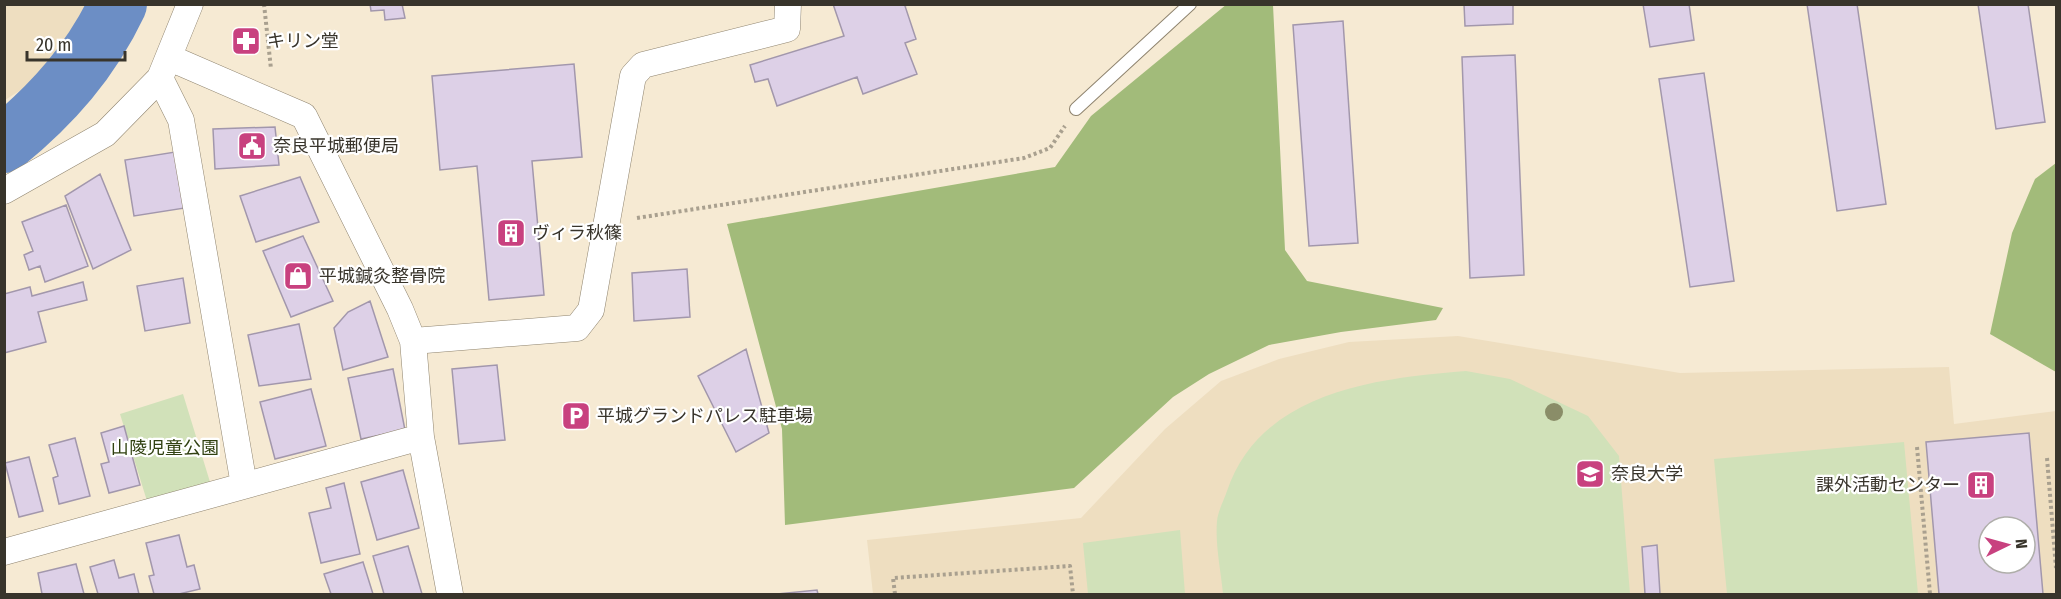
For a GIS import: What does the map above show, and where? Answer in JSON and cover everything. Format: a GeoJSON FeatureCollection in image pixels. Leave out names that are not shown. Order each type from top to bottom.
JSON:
{"type":"FeatureCollection","features":[{"type":"Feature","properties":{"kind":"street"},"geometry":{"type":"LineString","coordinates":[[4,191],[105,134],[165,68],[190,4]]}},
{"type":"Feature","properties":{"kind":"street"},"geometry":{"type":"LineString","coordinates":[[413,341],[577,328],[591,310],[633,76],[643,64],[787,29],[788,4]]}},
{"type":"Feature","properties":{"kind":"street"},"geometry":{"type":"LineString","coordinates":[[165,68],[304,116],[400,309],[413,341],[421,437],[450,594]]}},
{"type":"Feature","properties":{"kind":"street"},"geometry":{"type":"LineString","coordinates":[[165,68],[181,120],[244,485]]}},
{"type":"Feature","properties":{"kind":"street"},"geometry":{"type":"LineString","coordinates":[[4,552],[421,437]]}},
{"type":"Feature","properties":{"kind":"lane"},"geometry":{"type":"LineString","coordinates":[[1076,109],[1190,4]]}},
{"type":"Feature","properties":{"kind":"path"},"geometry":{"type":"LineString","coordinates":[[264,4],[274,104]]}},
{"type":"Feature","properties":{"kind":"path"},"geometry":{"type":"LineString","coordinates":[[607,222],[1024,158],[1050,148],[1076,109]]}},
{"type":"Feature","properties":{"kind":"path"},"geometry":{"type":"LineString","coordinates":[[1917,447],[1930,594]]}},
{"type":"Feature","properties":{"kind":"path"},"geometry":{"type":"LineString","coordinates":[[2047,458],[2056,568]]}},
{"type":"Feature","properties":{"kind":"path"},"geometry":{"type":"LineString","coordinates":[[895,594],[893,578],[1070,566],[1072,594]]}},
{"type":"Feature","properties":{"kind":"shaded area"},"geometry":{"type":"Polygon","coordinates":[[[5,4],[98,5],[51,71],[5,100],[5,4]]]}},
{"type":"Feature","properties":{"kind":"shaded area","name":"奈良大学"},"geometry":{"type":"Polygon","coordinates":[[[1458,336],[1680,373],[1949,367],[1954,424],[2056,411],[2056,594],[873,594],[867,540],[1081,518],[1165,429],[1221,381],[1279,359],[1349,342],[1458,336]]]}},
{"type":"Feature","properties":{"kind":"green space"},"geometry":{"type":"Polygon","coordinates":[[[1227,4],[1273,5],[1285,250],[1307,281],[1443,308],[1436,320],[1341,332],[1269,345],[1209,374],[1173,397],[1074,488],[785,525],[782,429],[727,224],[1055,167],[1091,116],[1227,4]]]}},
{"type":"Feature","properties":{"kind":"green space"},"geometry":{"type":"Polygon","coordinates":[[[2056,163],[2056,372],[1990,334],[2012,233],[2035,179],[2056,163]]]}},
{"type":"Feature","properties":{"kind":"green space"},"geometry":{"type":"Polygon","coordinates":[[[1466,371],[1510,379],[1588,416],[1619,456],[1630,594],[1223,594],[1217,539],[1219,513],[1243,458],[1266,431],[1293,411],[1325,396],[1395,379],[1466,371]]]}},
{"type":"Feature","properties":{"kind":"green space","name":"山陵児童公園"},"geometry":{"type":"Polygon","coordinates":[[[183,394],[210,482],[147,501],[120,414],[183,394]]]}},
{"type":"Feature","properties":{"kind":"green space"},"geometry":{"type":"Polygon","coordinates":[[[1904,442],[1918,594],[1727,594],[1714,459],[1904,442]]]}},
{"type":"Feature","properties":{"kind":"green space"},"geometry":{"type":"Polygon","coordinates":[[[1180,530],[1185,594],[1088,594],[1083,543],[1180,530]]]}},
{"type":"Feature","properties":{"kind":"building"},"geometry":{"type":"Polygon","coordinates":[[[370,4],[402,4],[405,18],[385,20],[384,10],[371,11],[370,4]]]}},
{"type":"Feature","properties":{"kind":"building"},"geometry":{"type":"Polygon","coordinates":[[[833,4],[909,4],[905,6],[916,39],[905,43],[917,74],[863,94],[857,77],[777,106],[768,79],[755,82],[750,65],[844,36],[833,4]]]}},
{"type":"Feature","properties":{"kind":"building"},"geometry":{"type":"Polygon","coordinates":[[[1464,4],[1513,4],[1513,24],[1465,26],[1464,4]]]}},
{"type":"Feature","properties":{"kind":"building"},"geometry":{"type":"Polygon","coordinates":[[[1643,4],[1689,4],[1694,40],[1650,47],[1643,4]]]}},
{"type":"Feature","properties":{"kind":"building"},"geometry":{"type":"Polygon","coordinates":[[[1807,4],[1857,4],[1886,204],[1837,211],[1807,4]]]}},
{"type":"Feature","properties":{"kind":"building"},"geometry":{"type":"Polygon","coordinates":[[[1978,4],[2028,4],[2045,122],[1996,129],[1978,4]]]}},
{"type":"Feature","properties":{"kind":"building"},"geometry":{"type":"Polygon","coordinates":[[[1343,21],[1358,243],[1309,246],[1293,25],[1343,21]]]}},
{"type":"Feature","properties":{"kind":"building"},"geometry":{"type":"Polygon","coordinates":[[[1515,55],[1524,275],[1470,278],[1462,57],[1515,55]]]}},
{"type":"Feature","properties":{"kind":"building","name":"ヴィラ秋篠"},"geometry":{"type":"Polygon","coordinates":[[[574,64],[582,157],[532,161],[544,295],[489,300],[477,166],[440,170],[432,76],[574,64]]]}},
{"type":"Feature","properties":{"kind":"building"},"geometry":{"type":"Polygon","coordinates":[[[1704,73],[1734,281],[1690,287],[1659,79],[1704,73]]]}},
{"type":"Feature","properties":{"kind":"building"},"geometry":{"type":"Polygon","coordinates":[[[275,127],[279,165],[215,169],[213,129],[275,127]]]}},
{"type":"Feature","properties":{"kind":"building"},"geometry":{"type":"Polygon","coordinates":[[[175,152],[185,208],[134,216],[125,160],[175,152]]]}},
{"type":"Feature","properties":{"kind":"building"},"geometry":{"type":"Polygon","coordinates":[[[100,174],[131,250],[93,269],[65,196],[100,174]]]}},
{"type":"Feature","properties":{"kind":"building"},"geometry":{"type":"Polygon","coordinates":[[[300,177],[319,222],[256,242],[240,196],[300,177]]]}},
{"type":"Feature","properties":{"kind":"building"},"geometry":{"type":"Polygon","coordinates":[[[66,205],[88,266],[45,282],[40,266],[29,270],[24,255],[33,251],[22,222],[66,205]]]}},
{"type":"Feature","properties":{"kind":"building","name":"平城鍼灸整骨院"},"geometry":{"type":"Polygon","coordinates":[[[303,236],[333,301],[291,317],[263,251],[303,236]]]}},
{"type":"Feature","properties":{"kind":"building"},"geometry":{"type":"Polygon","coordinates":[[[687,269],[690,317],[634,321],[632,273],[687,269]]]}},
{"type":"Feature","properties":{"kind":"building"},"geometry":{"type":"Polygon","coordinates":[[[183,278],[190,323],[145,331],[137,286],[183,278]]]}},
{"type":"Feature","properties":{"kind":"building"},"geometry":{"type":"Polygon","coordinates":[[[83,282],[87,300],[38,312],[46,342],[4,353],[4,294],[30,287],[32,296],[83,282]]]}},
{"type":"Feature","properties":{"kind":"building"},"geometry":{"type":"Polygon","coordinates":[[[370,301],[388,357],[343,370],[334,328],[348,312],[370,301]]]}},
{"type":"Feature","properties":{"kind":"building"},"geometry":{"type":"Polygon","coordinates":[[[299,324],[311,379],[259,386],[248,335],[299,324]]]}},
{"type":"Feature","properties":{"kind":"building"},"geometry":{"type":"Polygon","coordinates":[[[746,349],[769,433],[736,452],[698,376],[746,349]]]}},
{"type":"Feature","properties":{"kind":"building"},"geometry":{"type":"Polygon","coordinates":[[[497,365],[505,440],[459,444],[452,369],[497,365]]]}},
{"type":"Feature","properties":{"kind":"building"},"geometry":{"type":"Polygon","coordinates":[[[393,369],[405,430],[361,439],[348,378],[393,369]]]}},
{"type":"Feature","properties":{"kind":"building"},"geometry":{"type":"Polygon","coordinates":[[[311,389],[326,446],[275,459],[260,402],[311,389]]]}},
{"type":"Feature","properties":{"kind":"building"},"geometry":{"type":"Polygon","coordinates":[[[124,426],[140,485],[109,493],[101,464],[109,462],[101,433],[124,426]]]}},
{"type":"Feature","properties":{"kind":"building","name":"課外活動センター"},"geometry":{"type":"Polygon","coordinates":[[[2029,433],[2036,515],[1977,515],[1977,575],[2037,575],[2037,525],[2043,594],[1939,594],[1926,442],[2029,433]]]}},
{"type":"Feature","properties":{"kind":"building"},"geometry":{"type":"Polygon","coordinates":[[[75,438],[90,496],[59,504],[53,478],[58,476],[49,445],[75,438]]]}},
{"type":"Feature","properties":{"kind":"building"},"geometry":{"type":"Polygon","coordinates":[[[29,457],[43,511],[19,517],[5,463],[29,457]]]}},
{"type":"Feature","properties":{"kind":"building"},"geometry":{"type":"Polygon","coordinates":[[[403,470],[419,528],[377,540],[361,482],[403,470]]]}},
{"type":"Feature","properties":{"kind":"building"},"geometry":{"type":"Polygon","coordinates":[[[344,483],[360,554],[321,563],[309,513],[331,508],[326,488],[344,483]]]}},
{"type":"Feature","properties":{"kind":"building"},"geometry":{"type":"Polygon","coordinates":[[[179,535],[187,567],[194,565],[200,589],[179,594],[154,594],[149,576],[154,575],[146,543],[179,535]]]}},
{"type":"Feature","properties":{"kind":"building"},"geometry":{"type":"Polygon","coordinates":[[[1657,545],[1660,594],[1645,594],[1642,547],[1657,545]]]}},
{"type":"Feature","properties":{"kind":"building"},"geometry":{"type":"Polygon","coordinates":[[[408,546],[422,594],[384,594],[373,556],[408,546]]]}},
{"type":"Feature","properties":{"kind":"building"},"geometry":{"type":"Polygon","coordinates":[[[114,560],[119,578],[134,574],[139,594],[98,594],[90,567],[114,560]]]}},
{"type":"Feature","properties":{"kind":"building"},"geometry":{"type":"Polygon","coordinates":[[[363,562],[373,594],[331,594],[324,574],[363,562]]]}},
{"type":"Feature","properties":{"kind":"building"},"geometry":{"type":"Polygon","coordinates":[[[76,564],[84,594],[42,594],[38,573],[76,564]]]}},
{"type":"Feature","properties":{"kind":"building"},"geometry":{"type":"Polygon","coordinates":[[[817,590],[818,594],[777,594],[817,590]]]}},
{"type":"Feature","properties":{"kind":"waterway"},"geometry":{"type":"LineString","coordinates":[[4,144],[39,113],[83,63],[118,4]]}},
{"type":"Feature","properties":{"kind":"place","name":"キリン堂"},"geometry":{"type":"Point","coordinates":[246,41]}},
{"type":"Feature","properties":{"kind":"place","name":"奈良平城郵便局"},"geometry":{"type":"Point","coordinates":[252,146]}},
{"type":"Feature","properties":{"kind":"place","name":"ヴィラ秋篠"},"geometry":{"type":"Point","coordinates":[511,233]}},
{"type":"Feature","properties":{"kind":"place","name":"平城鍼灸整骨院"},"geometry":{"type":"Point","coordinates":[298,276]}},
{"type":"Feature","properties":{"kind":"place","name":"平城グランドパレス駐車場"},"geometry":{"type":"Point","coordinates":[576,416]}},
{"type":"Feature","properties":{"kind":"place","name":"奈良大学"},"geometry":{"type":"Point","coordinates":[1590,474]}},
{"type":"Feature","properties":{"kind":"place","name":"課外活動センター"},"geometry":{"type":"Point","coordinates":[1981,485]}}]}
